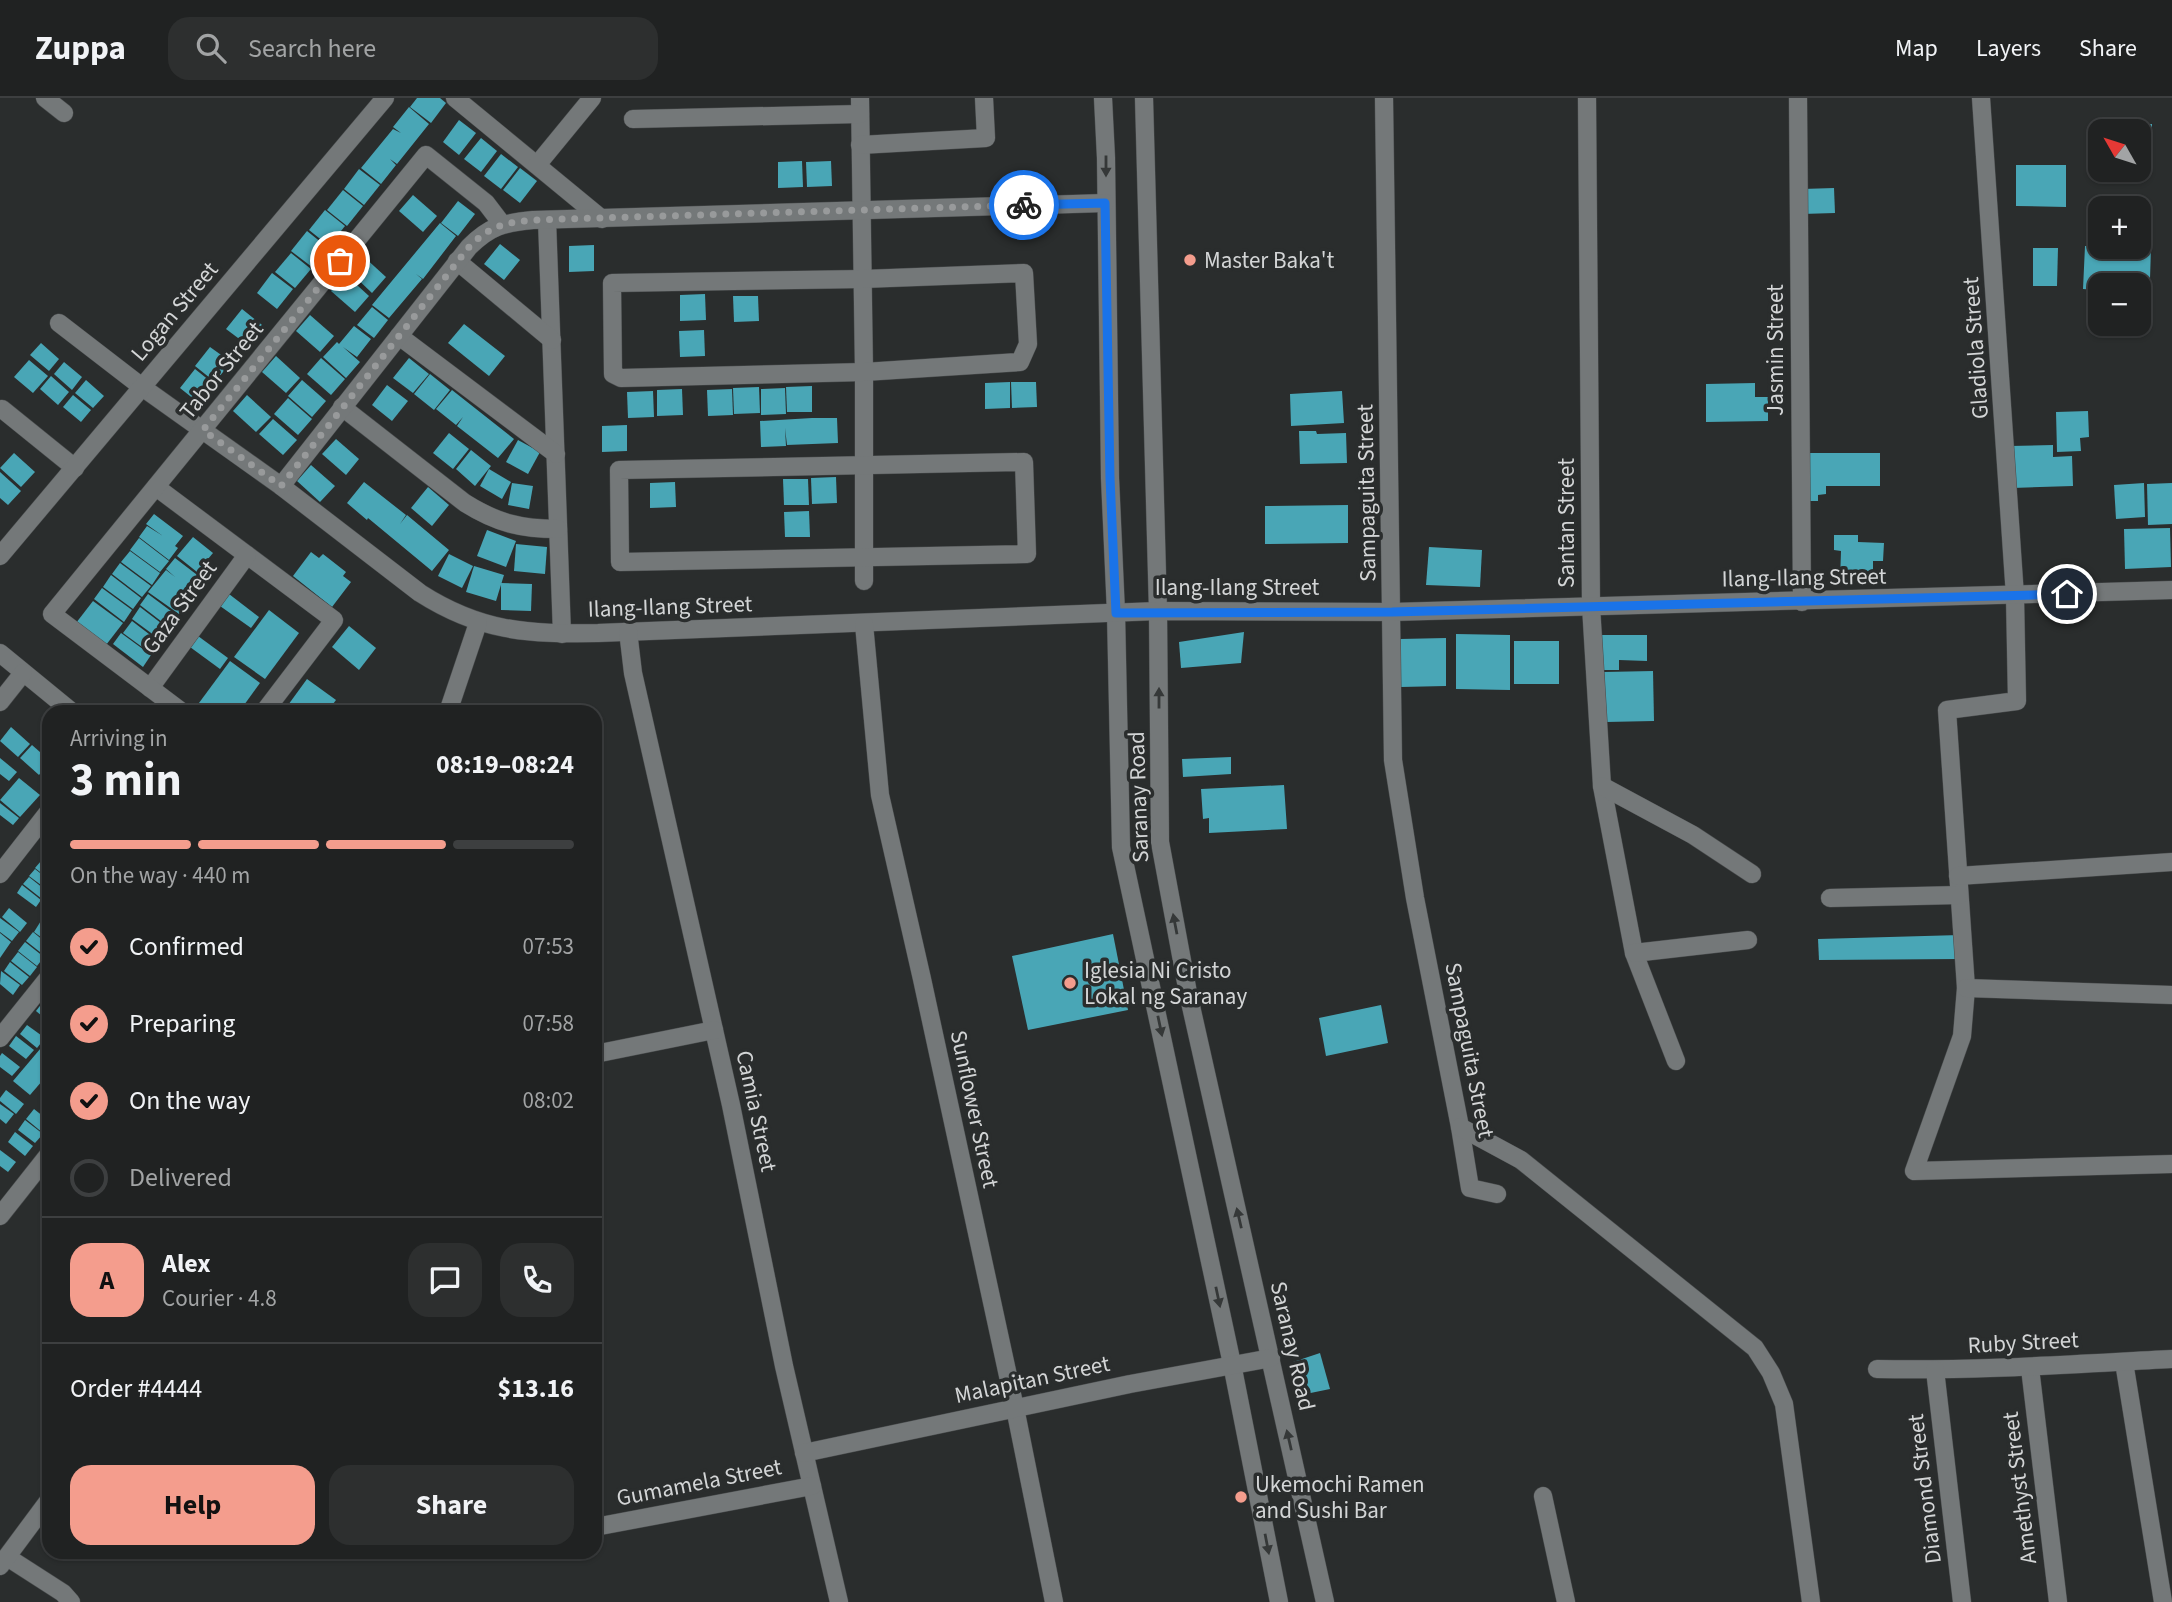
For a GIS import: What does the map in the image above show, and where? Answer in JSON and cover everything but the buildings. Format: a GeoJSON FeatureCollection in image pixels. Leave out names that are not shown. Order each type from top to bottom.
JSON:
{"type":"FeatureCollection","features":[{"type":"Feature","properties":{"kind":"street"},"geometry":{"type":"LineString","coordinates":[[45,98],[64,113]]}},
{"type":"Feature","properties":{"kind":"street","name":"Logan Street"},"geometry":{"type":"LineString","coordinates":[[3,547],[75,468],[385,98]]}},
{"type":"Feature","properties":{"kind":"street"},"geometry":{"type":"LineString","coordinates":[[537,166],[592,98]]}},
{"type":"Feature","properties":{"kind":"street"},"geometry":{"type":"LineString","coordinates":[[860,145],[986,138],[984,98]]}},
{"type":"Feature","properties":{"kind":"street","name":"Saranay Road"},"geometry":{"type":"LineString","coordinates":[[1103,98],[1110,478],[1121,847],[1232,1364],[1279,1602]]}},
{"type":"Feature","properties":{"kind":"street","name":"Saranay Road"},"geometry":{"type":"LineString","coordinates":[[1144,98],[1158,611],[1160,842],[1188,993],[1325,1602]]}},
{"type":"Feature","properties":{"kind":"street","name":"Sampaguita Street"},"geometry":{"type":"LineString","coordinates":[[1384,98],[1393,760],[1415,898],[1470,1188],[1497,1194]]}},
{"type":"Feature","properties":{"kind":"street","name":"Santan Street"},"geometry":{"type":"LineString","coordinates":[[1587,98],[1591,606],[1602,786],[1634,953],[1676,1061]]}},
{"type":"Feature","properties":{"kind":"street","name":"Jasmin Street"},"geometry":{"type":"LineString","coordinates":[[1798,98],[1802,602]]}},
{"type":"Feature","properties":{"kind":"street","name":"Gladiola Street"},"geometry":{"type":"LineString","coordinates":[[1958,876],[1947,710],[2017,701],[2015,596],[1981,98]]}},
{"type":"Feature","properties":{"kind":"street"},"geometry":{"type":"LineString","coordinates":[[464,101],[602,219]]}},
{"type":"Feature","properties":{"kind":"street"},"geometry":{"type":"LineString","coordinates":[[633,119],[860,106],[864,581]]}},
{"type":"Feature","properties":{"kind":"street","name":"Tabor Street"},"geometry":{"type":"LineString","coordinates":[[150,688],[52,614],[426,155],[486,203],[502,223]]}},
{"type":"Feature","properties":{"kind":"street"},"geometry":{"type":"LineString","coordinates":[[281,486],[457,261],[480,237],[502,223],[1105,203]]}},
{"type":"Feature","properties":{"kind":"street"},"geometry":{"type":"LineString","coordinates":[[548,220],[562,634]]}},
{"type":"Feature","properties":{"kind":"street"},"geometry":{"type":"LineString","coordinates":[[457,261],[552,340]]}},
{"type":"Feature","properties":{"kind":"street"},"geometry":{"type":"LineString","coordinates":[[1024,272],[1028,344],[1020,362],[864,372],[621,378],[613,374],[612,283],[863,279],[1024,272]]}},
{"type":"Feature","properties":{"kind":"street","name":"Ilang-Ilang Street"},"geometry":{"type":"LineString","coordinates":[[59,323],[142,387],[281,486],[420,593],[459,615],[501,629],[562,634],[1158,611],[1392,612],[2172,590]]}},
{"type":"Feature","properties":{"kind":"street"},"geometry":{"type":"LineString","coordinates":[[399,335],[556,454]]}},
{"type":"Feature","properties":{"kind":"street"},"geometry":{"type":"LineString","coordinates":[[342,407],[482,514],[519,527],[558,529]]}},
{"type":"Feature","properties":{"kind":"street"},"geometry":{"type":"LineString","coordinates":[[2,409],[75,468]]}},
{"type":"Feature","properties":{"kind":"street"},"geometry":{"type":"LineString","coordinates":[[1024,462],[1027,554],[863,558],[620,562],[619,470],[1024,462]]}},
{"type":"Feature","properties":{"kind":"street"},"geometry":{"type":"LineString","coordinates":[[156,487],[334,620],[269,705]]}},
{"type":"Feature","properties":{"kind":"street","name":"Gaza Street"},"geometry":{"type":"LineString","coordinates":[[150,688],[247,555]]}},
{"type":"Feature","properties":{"kind":"street"},"geometry":{"type":"LineString","coordinates":[[450,705],[478,622]]}},
{"type":"Feature","properties":{"kind":"street","name":"Sunflower Street"},"geometry":{"type":"LineString","coordinates":[[864,624],[880,795],[1015,1408],[1054,1602]]}},
{"type":"Feature","properties":{"kind":"street","name":"Camia Street"},"geometry":{"type":"LineString","coordinates":[[628,631],[633,673],[754,1212],[784,1366],[839,1602]]}},
{"type":"Feature","properties":{"kind":"street"},"geometry":{"type":"LineString","coordinates":[[0,653],[63,705]]}},
{"type":"Feature","properties":{"kind":"street"},"geometry":{"type":"LineString","coordinates":[[0,702],[23,673]]}},
{"type":"Feature","properties":{"kind":"street"},"geometry":{"type":"LineString","coordinates":[[150,688],[173,705]]}},
{"type":"Feature","properties":{"kind":"street"},"geometry":{"type":"LineString","coordinates":[[1602,786],[1693,835],[1752,874]]}},
{"type":"Feature","properties":{"kind":"street"},"geometry":{"type":"LineString","coordinates":[[0,874],[42,820]]}},
{"type":"Feature","properties":{"kind":"street"},"geometry":{"type":"LineString","coordinates":[[2172,862],[1958,876],[1966,988],[1962,1036],[1914,1171],[2172,1164]]}},
{"type":"Feature","properties":{"kind":"street"},"geometry":{"type":"LineString","coordinates":[[1830,898],[1959,895]]}},
{"type":"Feature","properties":{"kind":"street"},"geometry":{"type":"LineString","coordinates":[[1634,953],[1748,940]]}},
{"type":"Feature","properties":{"kind":"street"},"geometry":{"type":"LineString","coordinates":[[0,1038],[42,985]]}},
{"type":"Feature","properties":{"kind":"street"},"geometry":{"type":"LineString","coordinates":[[1966,988],[2172,995]]}},
{"type":"Feature","properties":{"kind":"street"},"geometry":{"type":"LineString","coordinates":[[602,1053],[714,1030]]}},
{"type":"Feature","properties":{"kind":"street"},"geometry":{"type":"LineString","coordinates":[[1460,1126],[1521,1160],[1755,1348],[1771,1373],[1784,1404],[1811,1602]]}},
{"type":"Feature","properties":{"kind":"street"},"geometry":{"type":"LineString","coordinates":[[0,1216],[42,1163]]}},
{"type":"Feature","properties":{"kind":"street","name":"Malapitan Street"},"geometry":{"type":"LineString","coordinates":[[804,1453],[1271,1358]]}},
{"type":"Feature","properties":{"kind":"street","name":"Ruby Street"},"geometry":{"type":"LineString","coordinates":[[1877,1369],[2030,1368],[2172,1359]]}},
{"type":"Feature","properties":{"kind":"street"},"geometry":{"type":"LineString","coordinates":[[2124,1362],[2163,1602]]}},
{"type":"Feature","properties":{"kind":"street","name":"Amethyst Street"},"geometry":{"type":"LineString","coordinates":[[2030,1368],[2058,1602]]}},
{"type":"Feature","properties":{"kind":"street","name":"Diamond Street"},"geometry":{"type":"LineString","coordinates":[[1935,1370],[1962,1602]]}},
{"type":"Feature","properties":{"kind":"street","name":"Gumamela Street"},"geometry":{"type":"LineString","coordinates":[[602,1526],[812,1486]]}},
{"type":"Feature","properties":{"kind":"street"},"geometry":{"type":"LineString","coordinates":[[1543,1496],[1566,1602]]}},
{"type":"Feature","properties":{"kind":"street"},"geometry":{"type":"LineString","coordinates":[[42,1510],[4,1562],[63,1593],[71,1602]]}},
{"type":"Feature","properties":{"kind":"way so far"},"geometry":{"type":"LineString","coordinates":[[340,261],[203,430],[281,486],[457,261],[480,237],[502,223],[1024,205]]}},
{"type":"Feature","properties":{"kind":"place","name":"Master Baka't"},"geometry":{"type":"Point","coordinates":[1190,260]}},
{"type":"Feature","properties":{"kind":"place","name":"Iglesia Ni Cristo Lokal ng Saranay"},"geometry":{"type":"Point","coordinates":[1070,983]}},
{"type":"Feature","properties":{"kind":"place","name":"Ukemochi Ramen and Sushi Bar"},"geometry":{"type":"Point","coordinates":[1241,1497]}},
{"type":"Feature","properties":{"kind":"route"},"geometry":{"type":"LineString","coordinates":[[1024,205],[1105,203],[1110,478],[1116,613],[1392,612],[2067,594]]}}]}
